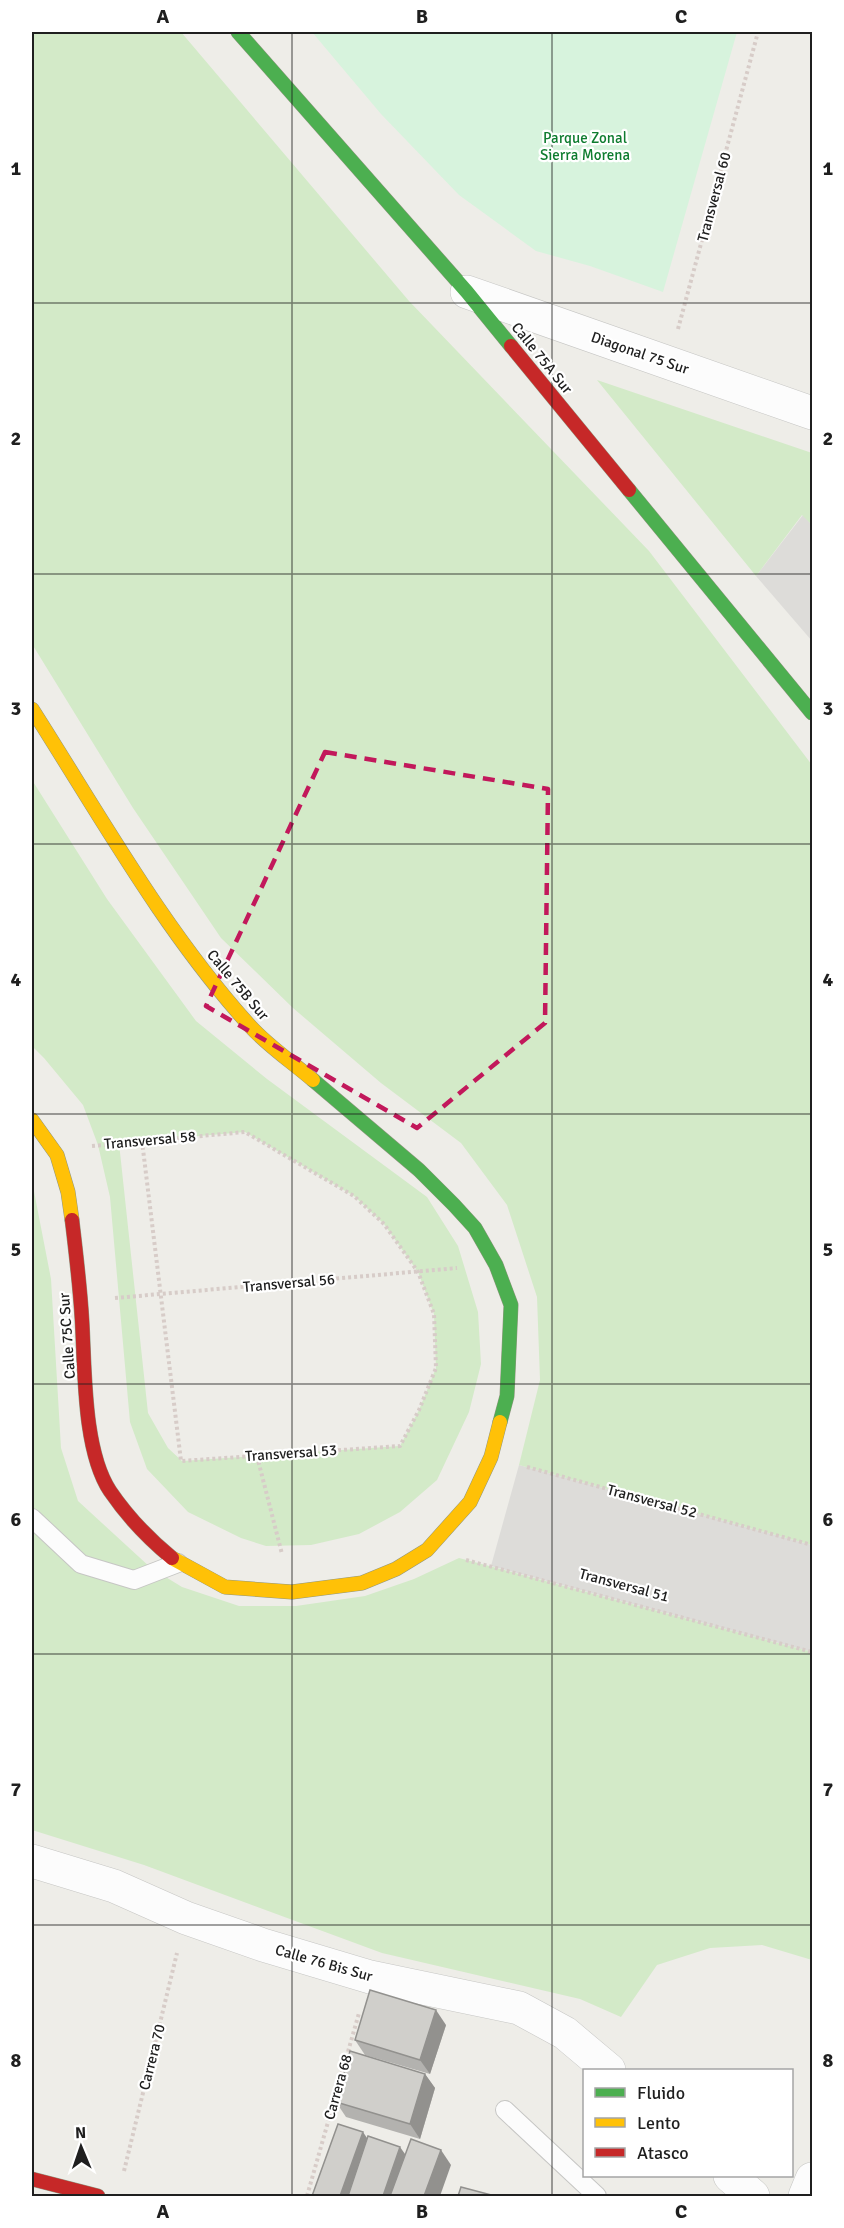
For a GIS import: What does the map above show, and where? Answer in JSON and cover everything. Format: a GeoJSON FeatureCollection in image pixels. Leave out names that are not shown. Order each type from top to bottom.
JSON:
{"type":"FeatureCollection","features":[{"type":"Feature","properties":{"kind":"street","name":"Calle 75A Sur"},"geometry":{"type":"LineString","coordinates":[[238,32],[467,292],[813,713]]}},
{"type":"Feature","properties":{"kind":"street","name":"Diagonal 75 Sur"},"geometry":{"type":"LineString","coordinates":[[467,292],[813,413]]}},
{"type":"Feature","properties":{"kind":"street","name":"Calle 75B Sur"},"geometry":{"type":"LineString","coordinates":[[32,709],[159,909],[199,966],[252,1029],[419,1170],[447,1198],[476,1228],[496,1264]]}},
{"type":"Feature","properties":{"kind":"street","name":"Calle 75C Sur"},"geometry":{"type":"LineString","coordinates":[[32,1120],[57,1155],[68,1192],[82,1302],[88,1415],[95,1456],[108,1490],[151,1541],[178,1563]]}},
{"type":"Feature","properties":{"kind":"street"},"geometry":{"type":"LineString","coordinates":[[178,1563],[225,1587],[292,1593],[362,1583],[396,1569],[428,1550],[470,1502],[491,1457],[507,1396],[511,1305],[496,1264]]}},
{"type":"Feature","properties":{"kind":"street","name":"Calle 76 Bis Sur"},"geometry":{"type":"LineString","coordinates":[[32,1861],[114,1886],[186,1918],[263,1946],[370,1977],[519,2008],[565,2033],[608,2069]]}},
{"type":"Feature","properties":{"kind":"street"},"geometry":{"type":"LineString","coordinates":[[732,2177],[753,2196]]}},
{"type":"Feature","properties":{"kind":"street"},"geometry":{"type":"LineString","coordinates":[[32,2179],[98,2196]]}},
{"type":"Feature","properties":{"kind":"street"},"geometry":{"type":"LineString","coordinates":[[805,2196],[813,2179]]}},
{"type":"Feature","properties":{"kind":"lane"},"geometry":{"type":"LineString","coordinates":[[32,1518],[81,1564],[134,1580],[178,1563]]}},
{"type":"Feature","properties":{"kind":"lane"},"geometry":{"type":"LineString","coordinates":[[505,2110],[597,2196]]}},
{"type":"Feature","properties":{"kind":"path","name":"Transversal 60"},"geometry":{"type":"LineString","coordinates":[[669,363],[758,32]]}},
{"type":"Feature","properties":{"kind":"path","name":"Transversal 58"},"geometry":{"type":"LineString","coordinates":[[57,1155],[98,1145],[245,1132],[354,1196],[384,1224],[418,1272]]}},
{"type":"Feature","properties":{"kind":"path"},"geometry":{"type":"LineString","coordinates":[[142,1141],[161,1294]]}},
{"type":"Feature","properties":{"kind":"path","name":"Transversal 56"},"geometry":{"type":"LineString","coordinates":[[82,1302],[496,1264]]}},
{"type":"Feature","properties":{"kind":"path","name":"Transversal 53"},"geometry":{"type":"LineString","coordinates":[[161,1294],[182,1461],[400,1446],[419,1410],[436,1368],[434,1314],[418,1272]]}},
{"type":"Feature","properties":{"kind":"path"},"geometry":{"type":"LineString","coordinates":[[256,1456],[292,1593]]}},
{"type":"Feature","properties":{"kind":"path","name":"Transversal 52"},"geometry":{"type":"LineString","coordinates":[[491,1457],[813,1545]]}},
{"type":"Feature","properties":{"kind":"path","name":"Transversal 51"},"geometry":{"type":"LineString","coordinates":[[428,1550],[813,1652]]}},
{"type":"Feature","properties":{"kind":"path","name":"Carrera 70"},"geometry":{"type":"LineString","coordinates":[[124,2173],[186,1918]]}},
{"type":"Feature","properties":{"kind":"path","name":"Carrera 68"},"geometry":{"type":"LineString","coordinates":[[307,2196],[370,1977]]}},
{"type":"Feature","properties":{"kind":"highlighted area"},"geometry":{"type":"Polygon","coordinates":[[[325,752],[548,789],[545,1023],[417,1128],[206,1006],[325,752]]]}},
{"type":"Feature","properties":{"kind":"shaded area"},"geometry":{"type":"Polygon","coordinates":[[[803,515],[812,525],[812,641],[756,576],[803,515]]]}},
{"type":"Feature","properties":{"kind":"shaded area"},"geometry":{"type":"Polygon","coordinates":[[[519,1465],[812,1545],[812,1652],[491,1566],[519,1465]]]}},
{"type":"Feature","properties":{"kind":"green space"},"geometry":{"type":"Polygon","coordinates":[[[32,32],[181,32],[409,301],[649,551],[812,765],[812,1545],[519,1465],[540,1380],[537,1297],[507,1205],[461,1143],[381,1083],[293,1008],[221,938],[133,808],[32,644],[32,32]]]}},
{"type":"Feature","properties":{"kind":"green space","name":"Parque Zonal Sierra Morena"},"geometry":{"type":"Polygon","coordinates":[[[312,32],[737,32],[663,292],[590,266],[536,251],[459,195],[381,114],[312,32]]]}},
{"type":"Feature","properties":{"kind":"green space"},"geometry":{"type":"Polygon","coordinates":[[[597,380],[812,453],[812,525],[802,515],[756,576],[597,380]]]}},
{"type":"Feature","properties":{"kind":"green space"},"geometry":{"type":"Polygon","coordinates":[[[32,780],[107,899],[196,1021],[267,1079],[427,1197],[458,1246],[478,1312],[481,1364],[469,1412],[437,1480],[400,1512],[359,1534],[311,1545],[266,1546],[241,1538],[188,1512],[147,1469],[130,1422],[110,1197],[98,1145],[83,1105],[32,1046],[32,780]],[[245,1132],[119,1143],[148,1413],[168,1448],[182,1461],[400,1446],[419,1410],[436,1368],[434,1314],[418,1272],[384,1224],[354,1196],[245,1132]]]}},
{"type":"Feature","properties":{"kind":"green space"},"geometry":{"type":"Polygon","coordinates":[[[32,1181],[51,1279],[61,1448],[78,1501],[151,1568],[182,1587],[239,1606],[296,1606],[365,1596],[414,1579],[459,1558],[812,1652],[812,1960],[762,1945],[710,1948],[657,1965],[621,2017],[580,1999],[382,1953],[144,1865],[32,1830],[32,1181]]]}},
{"type":"Feature","properties":{"kind":"building"},"geometry":{"type":"Polygon","coordinates":[[[370,1990],[436,2010],[420,2060],[355,2040],[370,1990]]]}},
{"type":"Feature","properties":{"kind":"building"},"geometry":{"type":"Polygon","coordinates":[[[350,2051],[425,2074],[410,2124],[336,2102],[350,2051]]]}},
{"type":"Feature","properties":{"kind":"building"},"geometry":{"type":"Polygon","coordinates":[[[338,2124],[363,2132],[340,2196],[312,2196],[338,2124]]]}},
{"type":"Feature","properties":{"kind":"building"},"geometry":{"type":"Polygon","coordinates":[[[368,2136],[400,2147],[383,2196],[348,2196],[368,2136]]]}},
{"type":"Feature","properties":{"kind":"building"},"geometry":{"type":"Polygon","coordinates":[[[411,2139],[441,2150],[424,2196],[390,2196],[411,2139]]]}},
{"type":"Feature","properties":{"kind":"building"},"geometry":{"type":"Polygon","coordinates":[[[461,2187],[495,2196],[458,2196],[461,2187]]]}},
{"type":"Feature","properties":{"kind":"traffic: fast"},"geometry":{"type":"LineString","coordinates":[[238,32],[467,292],[511,346]]}},
{"type":"Feature","properties":{"kind":"traffic: fast"},"geometry":{"type":"LineString","coordinates":[[629,490],[812,713]]}},
{"type":"Feature","properties":{"kind":"traffic: fast"},"geometry":{"type":"LineString","coordinates":[[313,1080],[419,1170],[454,1205],[475,1228],[496,1265],[511,1305],[507,1396],[500,1422]]}},
{"type":"Feature","properties":{"kind":"traffic: slow"},"geometry":{"type":"LineString","coordinates":[[32,709],[135,872],[189,952],[250,1026],[313,1080]]}},
{"type":"Feature","properties":{"kind":"traffic: slow"},"geometry":{"type":"LineString","coordinates":[[32,1120],[57,1155],[68,1192],[72,1220]]}},
{"type":"Feature","properties":{"kind":"traffic: slow"},"geometry":{"type":"LineString","coordinates":[[172,1558],[225,1587],[292,1592],[362,1583],[396,1569],[427,1550],[470,1502],[491,1457],[500,1422]]}},
{"type":"Feature","properties":{"kind":"traffic: jam"},"geometry":{"type":"LineString","coordinates":[[511,346],[629,490]]}},
{"type":"Feature","properties":{"kind":"traffic: jam"},"geometry":{"type":"LineString","coordinates":[[72,1220],[82,1320],[87,1408],[95,1454],[101,1474],[110,1491],[139,1527],[172,1558]]}},
{"type":"Feature","properties":{"kind":"traffic: jam"},"geometry":{"type":"LineString","coordinates":[[32,2179],[98,2196]]}}]}
